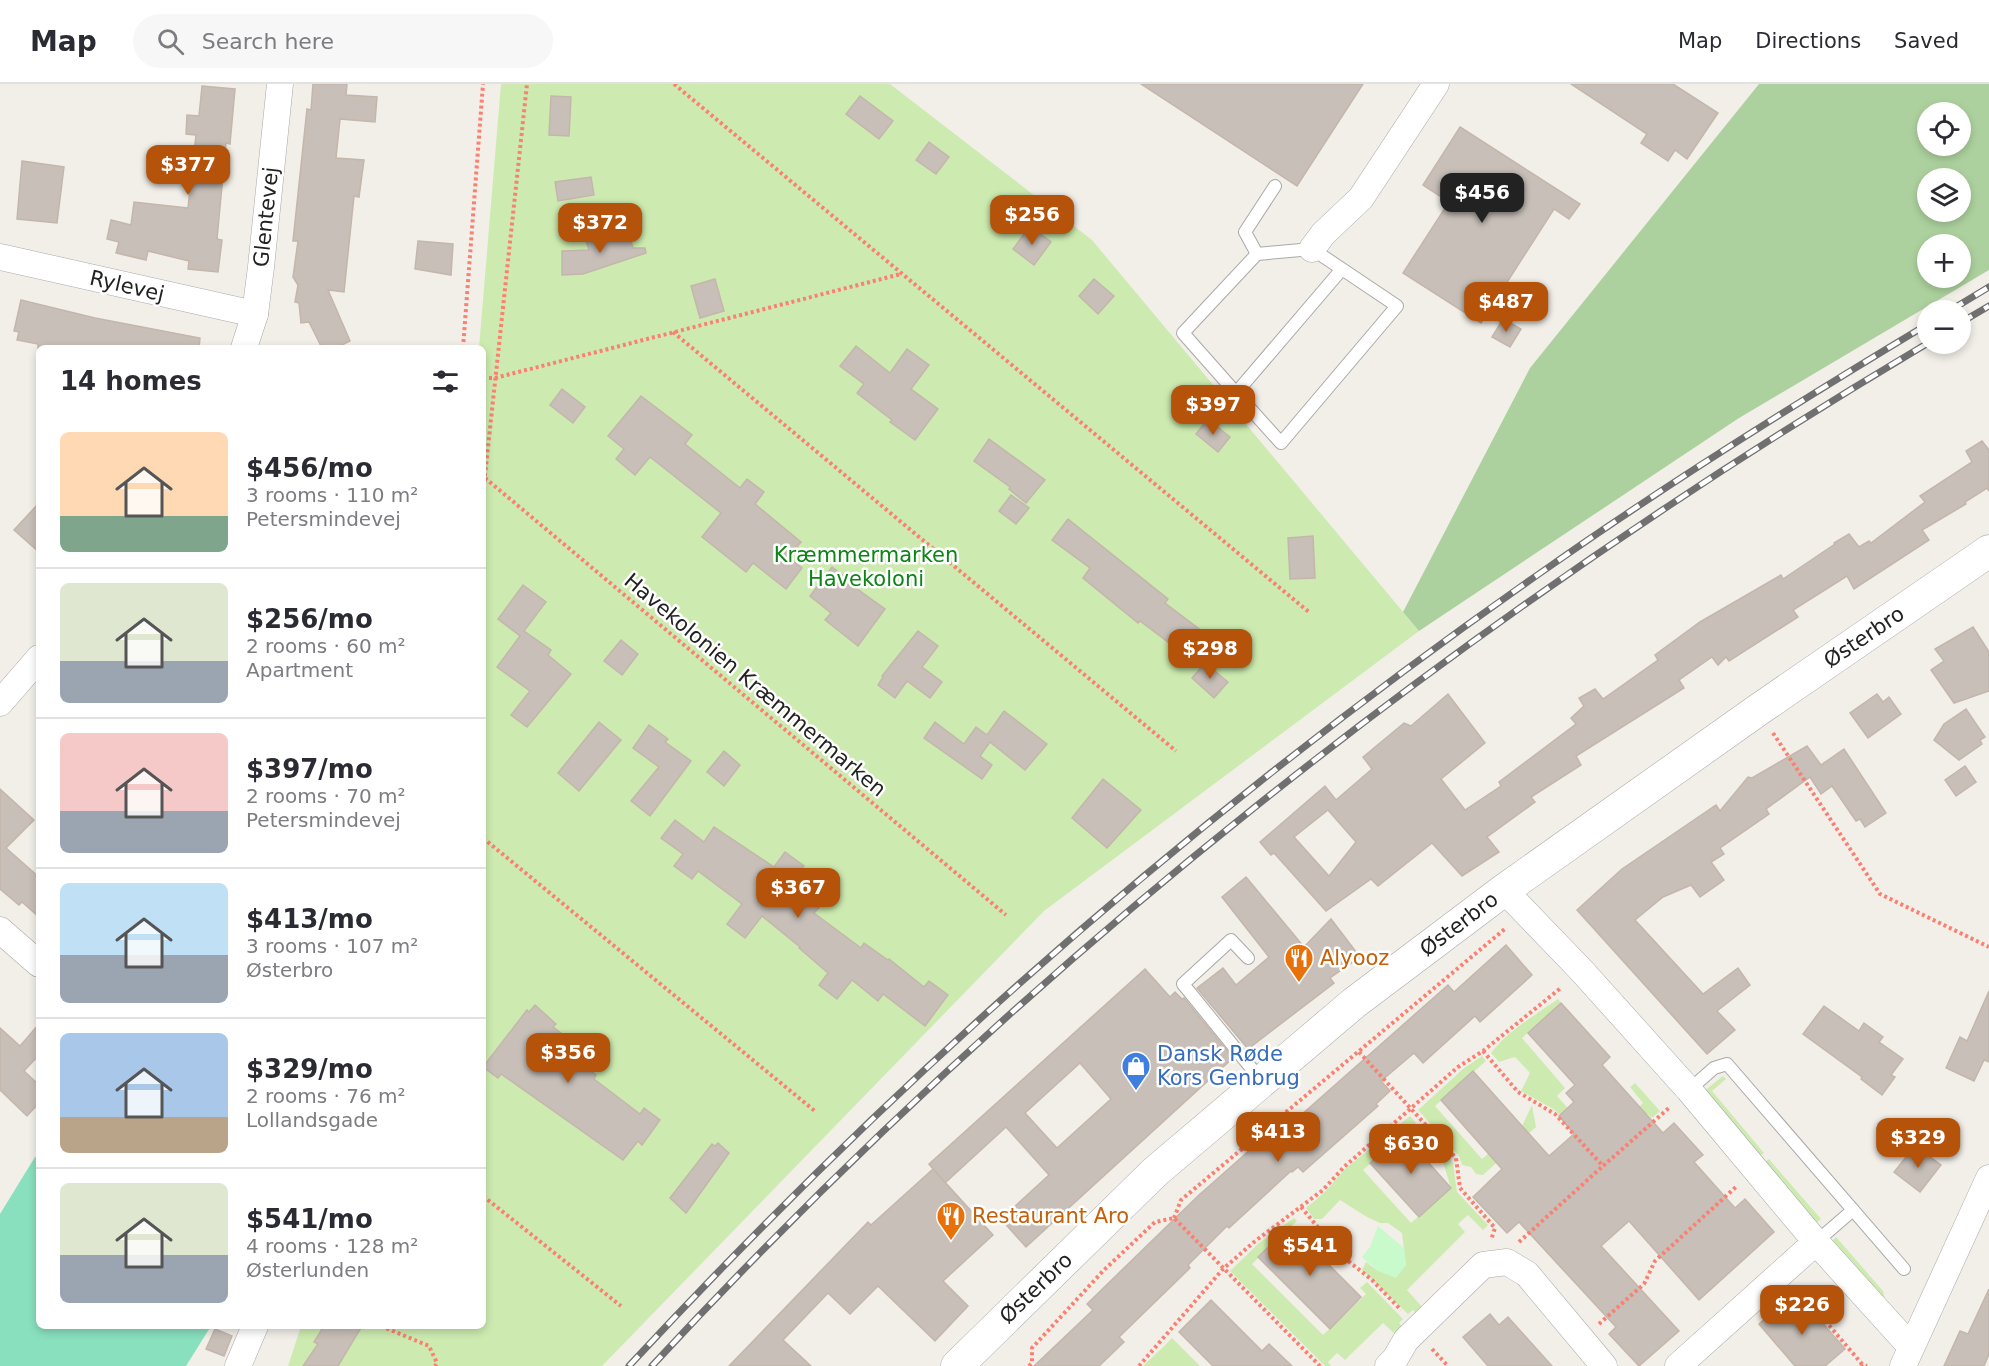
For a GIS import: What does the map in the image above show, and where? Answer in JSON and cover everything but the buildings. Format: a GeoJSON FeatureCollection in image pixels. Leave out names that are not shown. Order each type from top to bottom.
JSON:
{"type":"FeatureCollection","features":[{"type":"Feature","properties":{"kind":"street","name":"Glentevej"},"geometry":{"type":"LineString","coordinates":[[245,345],[255,314],[280,84]]}},
{"type":"Feature","properties":{"kind":"street"},"geometry":{"type":"LineString","coordinates":[[1312,249],[1323,234],[1361,198],[1436,84]]}},
{"type":"Feature","properties":{"kind":"street","name":"Rylevej"},"geometry":{"type":"LineString","coordinates":[[0,257],[255,314]]}},
{"type":"Feature","properties":{"kind":"street","name":"Østerbro"},"geometry":{"type":"LineString","coordinates":[[957,1366],[1155,1172],[1354,1003],[1515,901],[1758,710],[1989,551]]}},
{"type":"Feature","properties":{"kind":"street"},"geometry":{"type":"LineString","coordinates":[[1,699],[36,661]]}},
{"type":"Feature","properties":{"kind":"street","name":"Østerbro"},"geometry":{"type":"LineString","coordinates":[[1515,901],[1582,971],[1689,1090],[1816,1242],[1907,1356]]}},
{"type":"Feature","properties":{"kind":"street"},"geometry":{"type":"LineString","coordinates":[[0,930],[36,961]]}},
{"type":"Feature","properties":{"kind":"street"},"geometry":{"type":"LineString","coordinates":[[1907,1356],[1989,1178]]}},
{"type":"Feature","properties":{"kind":"street"},"geometry":{"type":"LineString","coordinates":[[1678,1366],[1816,1242]]}},
{"type":"Feature","properties":{"kind":"street"},"geometry":{"type":"LineString","coordinates":[[1388,1366],[1406,1340],[1495,1263],[1527,1274],[1604,1366]]}},
{"type":"Feature","properties":{"kind":"street"},"geometry":{"type":"LineString","coordinates":[[238,1366],[254,1329]]}},
{"type":"Feature","properties":{"kind":"lane"},"geometry":{"type":"LineString","coordinates":[[1257,254],[1245,232],[1275,186]]}},
{"type":"Feature","properties":{"kind":"lane"},"geometry":{"type":"LineString","coordinates":[[1312,249],[1397,306],[1281,443],[1183,333],[1257,254],[1312,249]]}},
{"type":"Feature","properties":{"kind":"lane"},"geometry":{"type":"LineString","coordinates":[[1236,393],[1342,269]]}},
{"type":"Feature","properties":{"kind":"lane"},"geometry":{"type":"LineString","coordinates":[[1248,958],[1231,940],[1184,984],[1262,1081]]}},
{"type":"Feature","properties":{"kind":"lane"},"geometry":{"type":"LineString","coordinates":[[1689,1090],[1714,1068],[1727,1064],[1904,1269]]}},
{"type":"Feature","properties":{"kind":"lane"},"geometry":{"type":"LineString","coordinates":[[1816,1242],[1853,1210]]}},
{"type":"Feature","properties":{"kind":"path"},"geometry":{"type":"LineString","coordinates":[[463,345],[483,84]]}},
{"type":"Feature","properties":{"kind":"path"},"geometry":{"type":"LineString","coordinates":[[486,468],[527,84]]}},
{"type":"Feature","properties":{"kind":"path"},"geometry":{"type":"LineString","coordinates":[[674,84],[1310,612]]}},
{"type":"Feature","properties":{"kind":"path"},"geometry":{"type":"LineString","coordinates":[[486,378],[495,378],[902,274]]}},
{"type":"Feature","properties":{"kind":"path"},"geometry":{"type":"LineString","coordinates":[[673,333],[1176,751]]}},
{"type":"Feature","properties":{"kind":"path","name":"Havekolonien Kræmmermarken"},"geometry":{"type":"LineString","coordinates":[[486,479],[1006,915]]}},
{"type":"Feature","properties":{"kind":"path"},"geometry":{"type":"LineString","coordinates":[[1758,710],[1880,894],[1989,947]]}},
{"type":"Feature","properties":{"kind":"path"},"geometry":{"type":"LineString","coordinates":[[486,840],[816,1112]]}},
{"type":"Feature","properties":{"kind":"path"},"geometry":{"type":"LineString","coordinates":[[1174,1218],[1181,1200],[1359,1052],[1515,901]]}},
{"type":"Feature","properties":{"kind":"path"},"geometry":{"type":"LineString","coordinates":[[1139,1366],[1223,1269],[1254,1242],[1323,1191],[1344,1167],[1458,1067],[1484,1051],[1582,971]]}},
{"type":"Feature","properties":{"kind":"path"},"geometry":{"type":"LineString","coordinates":[[1484,1051],[1518,1092],[1555,1114],[1603,1166]]}},
{"type":"Feature","properties":{"kind":"path"},"geometry":{"type":"LineString","coordinates":[[1359,1052],[1456,1158],[1460,1188],[1495,1228],[1495,1263]]}},
{"type":"Feature","properties":{"kind":"path"},"geometry":{"type":"LineString","coordinates":[[1495,1263],[1689,1090]]}},
{"type":"Feature","properties":{"kind":"path"},"geometry":{"type":"LineString","coordinates":[[1582,1339],[1644,1284],[1655,1261],[1755,1170]]}},
{"type":"Feature","properties":{"kind":"path"},"geometry":{"type":"LineString","coordinates":[[486,1198],[621,1306]]}},
{"type":"Feature","properties":{"kind":"path"},"geometry":{"type":"LineString","coordinates":[[1300,1207],[1342,1256],[1372,1280],[1419,1328]]}},
{"type":"Feature","properties":{"kind":"path"},"geometry":{"type":"LineString","coordinates":[[1174,1218],[1320,1366]]}},
{"type":"Feature","properties":{"kind":"path"},"geometry":{"type":"LineString","coordinates":[[1029,1366],[1032,1363],[1032,1348],[1103,1271],[1155,1222],[1174,1218]]}},
{"type":"Feature","properties":{"kind":"path"},"geometry":{"type":"LineString","coordinates":[[1783,1272],[1863,1365]]}},
{"type":"Feature","properties":{"kind":"path"},"geometry":{"type":"LineString","coordinates":[[388,1329],[429,1346],[437,1362],[435,1366]]}},
{"type":"Feature","properties":{"kind":"green space","name":"Kræmmermarken Havekoloni"},"geometry":{"type":"Polygon","coordinates":[[[501,84],[890,84],[1092,240],[1419,631],[1044,911],[602,1366],[288,1366],[300,1329],[486,1329],[486,345],[479,345],[501,84]]]}},
{"type":"Feature","properties":{"kind":"green space"},"geometry":{"type":"Polygon","coordinates":[[[1759,84],[1989,84],[1989,270],[1971,281],[1971,234],[1917,234],[1917,288],[1959,288],[1938,300],[1917,300],[1917,313],[1739,418],[1419,631],[1403,612],[1530,368],[1759,84]]]}},
{"type":"Feature","properties":{"kind":"green space"},"geometry":{"type":"Polygon","coordinates":[[[1558,999],[1561,1003],[1522,1038],[1565,1088],[1557,1096],[1601,1145],[1643,1103],[1630,1087],[1635,1083],[1660,1111],[1652,1118],[1646,1113],[1633,1124],[1603,1161],[1555,1110],[1521,1091],[1530,1073],[1515,1057],[1499,1062],[1491,1053],[1514,1030],[1558,999]]]}},
{"type":"Feature","properties":{"kind":"green space"},"geometry":{"type":"Polygon","coordinates":[[[1482,1056],[1486,1061],[1435,1106],[1482,1159],[1522,1126],[1532,1105],[1536,1127],[1483,1175],[1476,1174],[1471,1167],[1462,1165],[1459,1156],[1418,1110],[1463,1069],[1482,1056]]]}},
{"type":"Feature","properties":{"kind":"green space"},"geometry":{"type":"Polygon","coordinates":[[[1723,1076],[1726,1079],[1712,1091],[1764,1153],[1758,1157],[1703,1092],[1723,1076]]]}},
{"type":"Feature","properties":{"kind":"green space"},"geometry":{"type":"Polygon","coordinates":[[[1410,1116],[1416,1123],[1363,1170],[1411,1223],[1451,1188],[1442,1159],[1447,1156],[1453,1163],[1457,1192],[1488,1225],[1483,1230],[1468,1215],[1458,1224],[1465,1232],[1407,1290],[1423,1308],[1419,1316],[1413,1310],[1408,1314],[1362,1270],[1366,1262],[1378,1271],[1406,1265],[1402,1233],[1388,1223],[1380,1223],[1367,1217],[1340,1200],[1322,1219],[1314,1219],[1306,1208],[1324,1193],[1345,1169],[1410,1116]]]}},
{"type":"Feature","properties":{"kind":"green space"},"geometry":{"type":"Polygon","coordinates":[[[36,1158],[36,1329],[209,1329],[186,1366],[0,1366],[0,1214],[36,1158]]]}},
{"type":"Feature","properties":{"kind":"green space"},"geometry":{"type":"Polygon","coordinates":[[[1769,1159],[1821,1219],[1815,1224],[1763,1163],[1769,1159]]]}},
{"type":"Feature","properties":{"kind":"green space"},"geometry":{"type":"Polygon","coordinates":[[[1294,1218],[1297,1221],[1252,1264],[1323,1335],[1366,1294],[1360,1288],[1367,1282],[1403,1319],[1399,1323],[1405,1329],[1397,1336],[1383,1323],[1345,1360],[1337,1353],[1328,1362],[1331,1366],[1325,1366],[1230,1271],[1259,1243],[1294,1218]]]}},
{"type":"Feature","properties":{"kind":"green space"},"geometry":{"type":"Polygon","coordinates":[[[1378,1226],[1404,1248],[1406,1265],[1396,1278],[1378,1271],[1362,1257],[1370,1247],[1378,1226]]]}},
{"type":"Feature","properties":{"kind":"green space"},"geometry":{"type":"Polygon","coordinates":[[[1836,1237],[1883,1291],[1885,1299],[1881,1301],[1831,1242],[1836,1237]]]}},
{"type":"Feature","properties":{"kind":"green space"},"geometry":{"type":"Polygon","coordinates":[[[1172,1338],[1200,1366],[1143,1366],[1165,1345],[1172,1338]]]}},
{"type":"Feature","properties":{"kind":"railway"},"geometry":{"type":"LineString","coordinates":[[1968,300],[1989,287]]}},
{"type":"Feature","properties":{"kind":"railway"},"geometry":{"type":"LineString","coordinates":[[1971,317],[1989,306]]}},
{"type":"Feature","properties":{"kind":"railway"},"geometry":{"type":"LineString","coordinates":[[629,1366],[734,1256],[952,1044],[1182,844],[1301,749],[1423,657],[1546,569],[1735,443],[1917,331]]}},
{"type":"Feature","properties":{"kind":"railway"},"geometry":{"type":"LineString","coordinates":[[652,1366],[794,1218],[942,1076],[1095,940],[1253,809],[1416,684],[1583,564],[1753,451],[1917,350]]}},
{"type":"Feature","properties":{"kind":"place","name":"Alyooz"},"geometry":{"type":"Point","coordinates":[1299,984]}},
{"type":"Feature","properties":{"kind":"place","name":"Dansk Røde Kors Genbrug"},"geometry":{"type":"Point","coordinates":[1136,1092]}},
{"type":"Feature","properties":{"kind":"place","name":"Restaurant Aro"},"geometry":{"type":"Point","coordinates":[951,1242]}}]}
